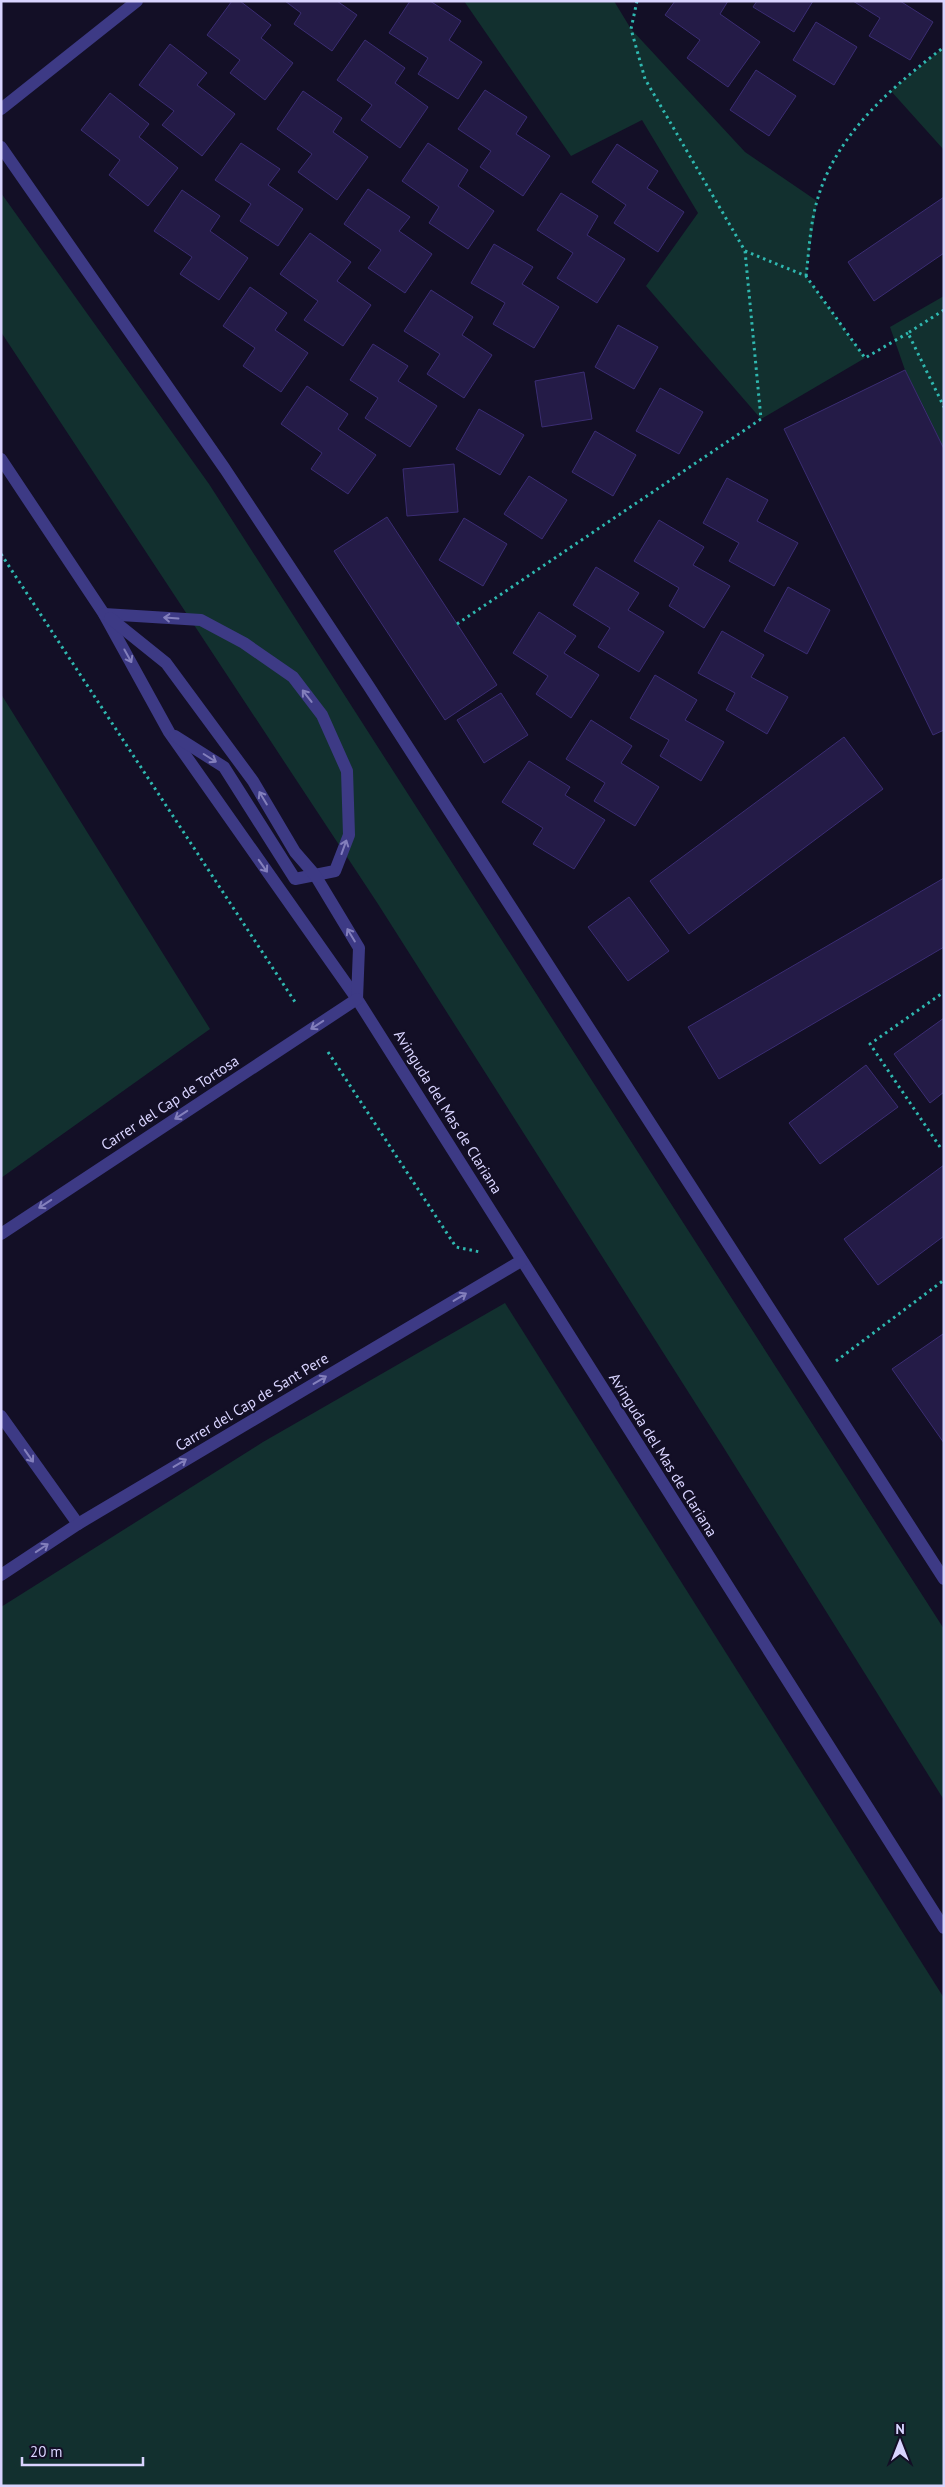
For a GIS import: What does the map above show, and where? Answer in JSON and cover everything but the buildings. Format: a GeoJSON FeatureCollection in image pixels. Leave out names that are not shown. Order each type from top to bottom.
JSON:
{"type":"FeatureCollection","features":[{"type":"Feature","properties":{"kind":"street"},"geometry":{"type":"LineString","coordinates":[[1,109],[138,1]]}},
{"type":"Feature","properties":{"kind":"street"},"geometry":{"type":"LineString","coordinates":[[1,147],[225,470],[368,685],[944,1579]]}},
{"type":"Feature","properties":{"kind":"street","name":"Avinguda del Mas de Clariana"},"geometry":{"type":"LineString","coordinates":[[1,459],[104,614],[169,732],[357,999],[944,1928]]}},
{"type":"Feature","properties":{"kind":"street","name":"Avinguda del Mas de Clariana"},"geometry":{"type":"LineString","coordinates":[[104,614],[202,620],[244,643],[293,677],[322,715],[347,771],[349,835],[336,870],[295,878],[224,766],[169,732]]}},
{"type":"Feature","properties":{"kind":"street","name":"Avinguda del Mas de Clariana"},"geometry":{"type":"LineString","coordinates":[[104,614],[166,663],[253,781],[295,852],[315,874],[359,948],[357,999]]}},
{"type":"Feature","properties":{"kind":"street","name":"Carrer del Cap de Tortosa"},"geometry":{"type":"LineString","coordinates":[[1,1234],[357,999]]}},
{"type":"Feature","properties":{"kind":"street","name":"Carrer del Cap de Sant Pere"},"geometry":{"type":"LineString","coordinates":[[1,1575],[78,1524],[521,1261]]}},
{"type":"Feature","properties":{"kind":"street"},"geometry":{"type":"LineString","coordinates":[[1,1416],[78,1524]]}},
{"type":"Feature","properties":{"kind":"path"},"geometry":{"type":"LineString","coordinates":[[457,624],[761,418],[746,251],[646,78],[631,29],[637,1]]}},
{"type":"Feature","properties":{"kind":"path"},"geometry":{"type":"LineString","coordinates":[[806,276],[817,201],[835,158],[865,118],[908,74],[944,47]]}},
{"type":"Feature","properties":{"kind":"path"},"geometry":{"type":"LineString","coordinates":[[746,251],[806,276],[865,358],[944,310]]}},
{"type":"Feature","properties":{"kind":"path"},"geometry":{"type":"LineString","coordinates":[[908,333],[944,407]]}},
{"type":"Feature","properties":{"kind":"path"},"geometry":{"type":"LineString","coordinates":[[1,554],[456,1247],[521,1261]]}},
{"type":"Feature","properties":{"kind":"path"},"geometry":{"type":"LineString","coordinates":[[940,1147],[870,1044],[944,992]]}},
{"type":"Feature","properties":{"kind":"path"},"geometry":{"type":"LineString","coordinates":[[814,1378],[944,1280]]}},
{"type":"Feature","properties":{"kind":"green space"},"geometry":{"type":"Polygon","coordinates":[[[464,1],[614,1],[631,29],[745,152],[817,201],[806,276],[865,358],[761,419],[646,286],[698,213],[642,120],[571,156],[464,1]]]}},
{"type":"Feature","properties":{"kind":"green space"},"geometry":{"type":"Polygon","coordinates":[[[944,47],[944,150],[891,91],[944,47]]]}},
{"type":"Feature","properties":{"kind":"green space"},"geometry":{"type":"Polygon","coordinates":[[[1,193],[209,484],[944,1629],[944,1800],[722,1445],[378,904],[1,332],[1,193]]]}},
{"type":"Feature","properties":{"kind":"green space"},"geometry":{"type":"Polygon","coordinates":[[[944,296],[944,449],[905,370],[890,327],[944,296]]]}},
{"type":"Feature","properties":{"kind":"green space"},"geometry":{"type":"Polygon","coordinates":[[[1,694],[210,1029],[1,1178],[1,694]]]}},
{"type":"Feature","properties":{"kind":"green space"},"geometry":{"type":"Polygon","coordinates":[[[505,1303],[944,1998],[944,2486],[1,2486],[1,1607],[263,1442],[505,1303]]]}}]}
